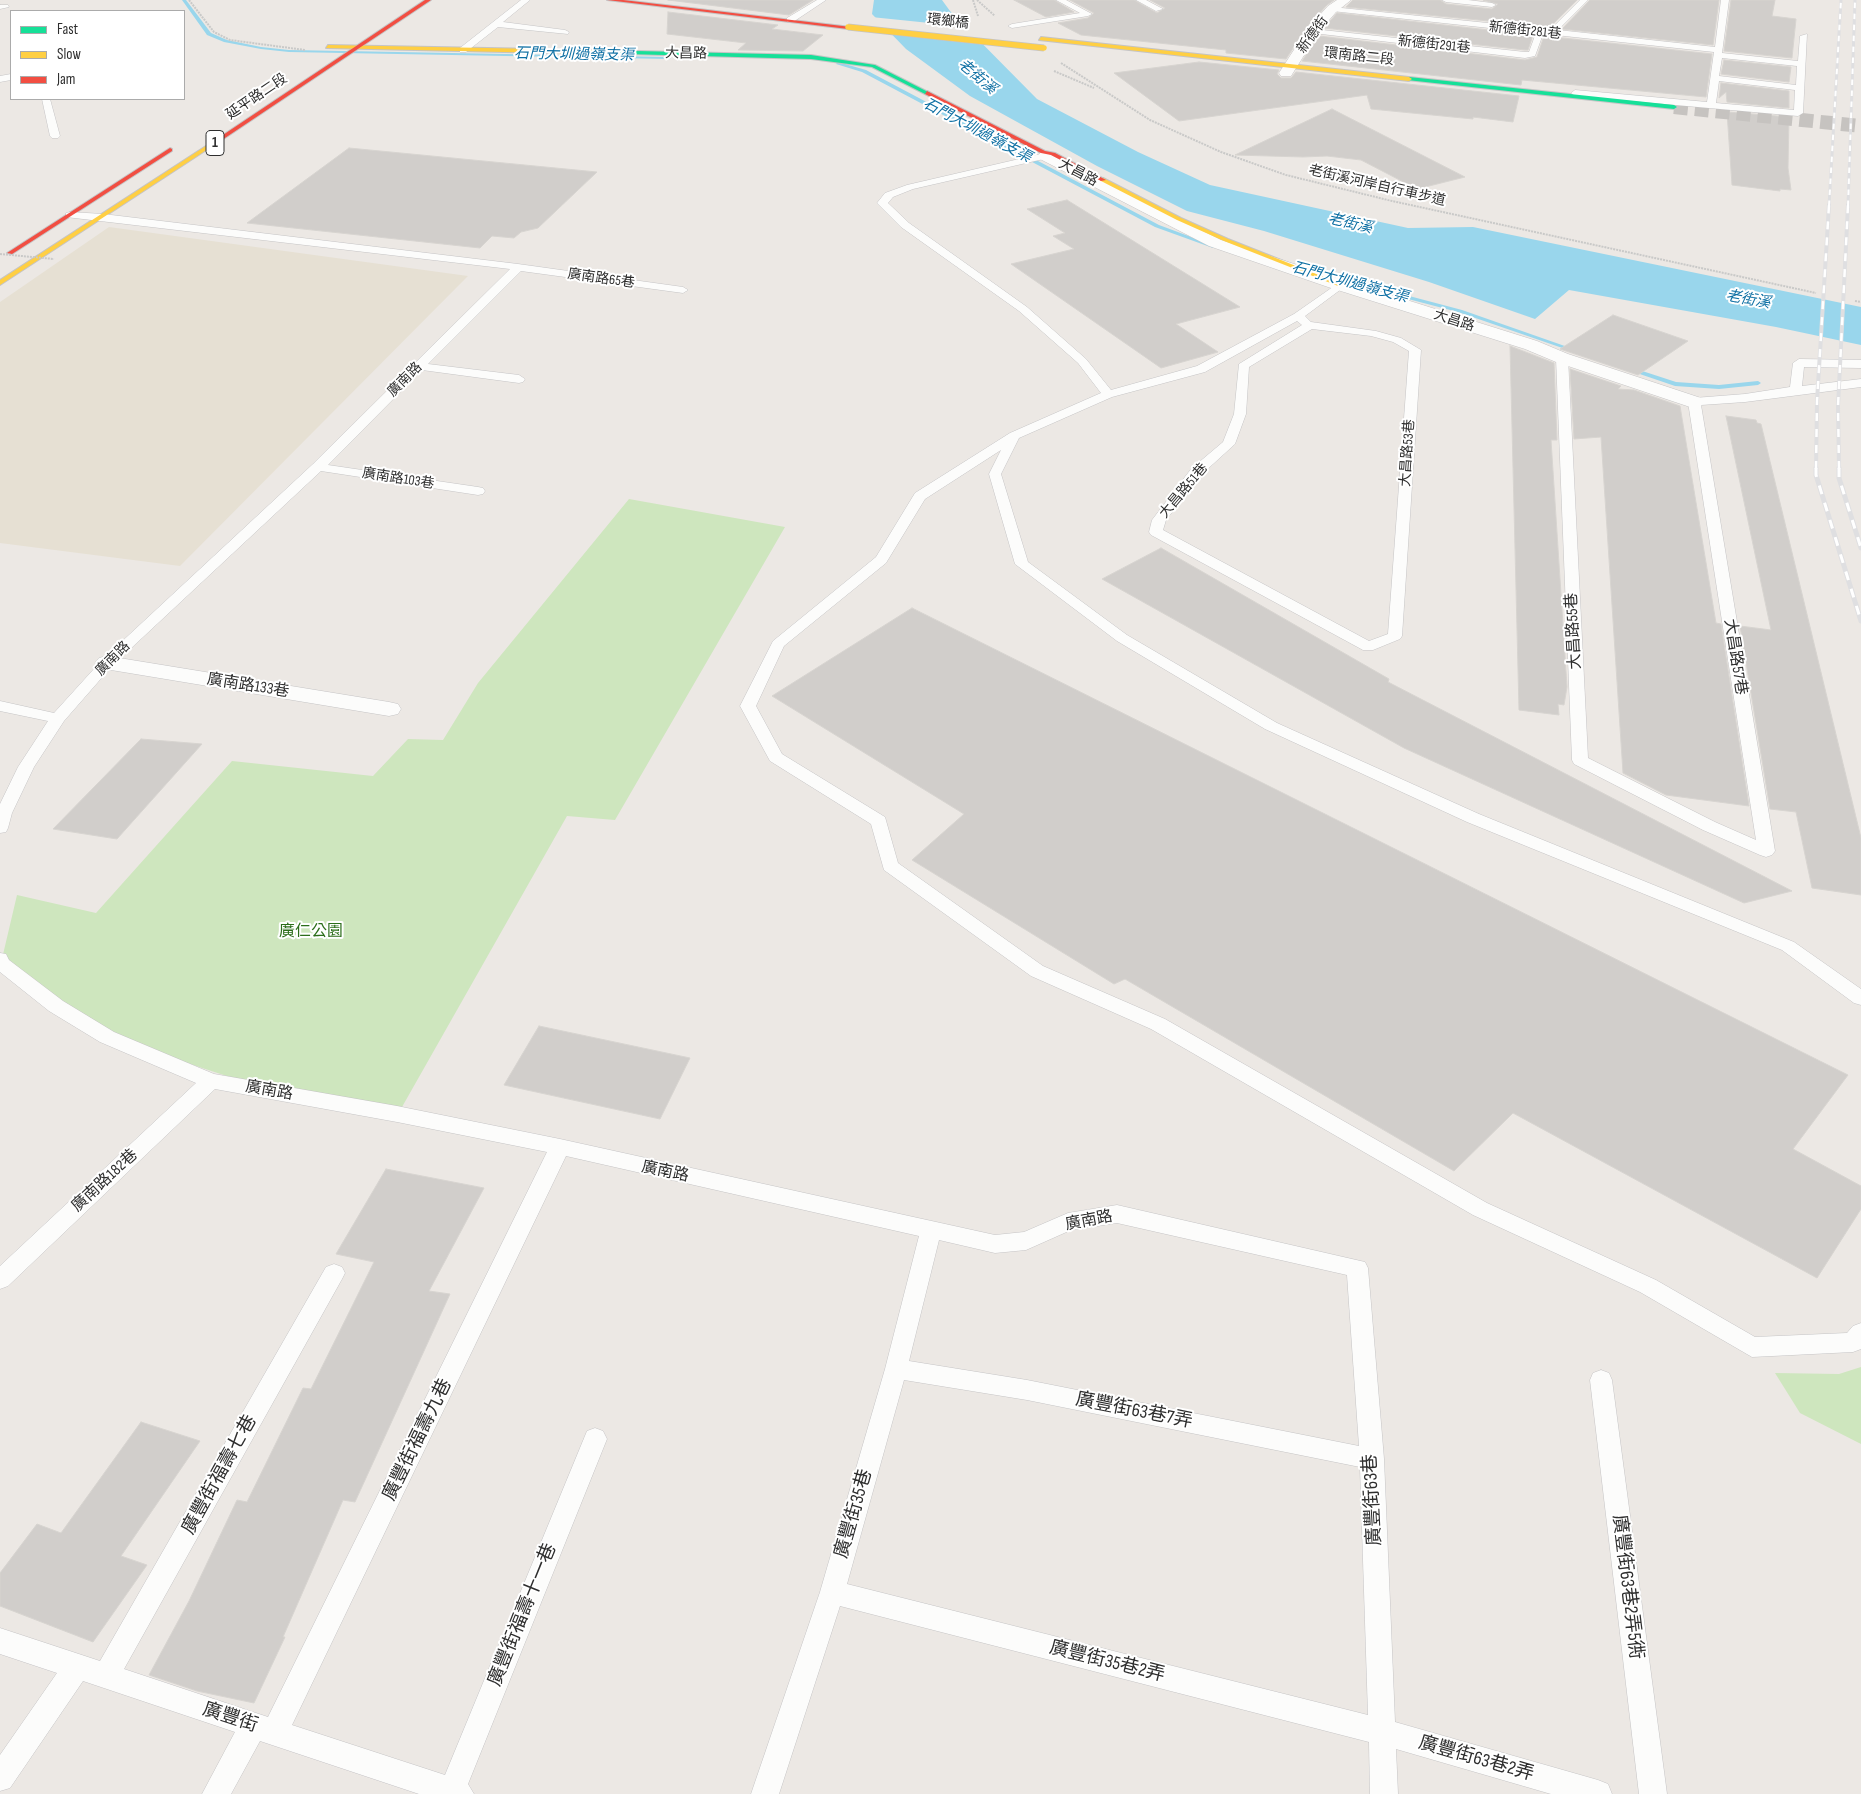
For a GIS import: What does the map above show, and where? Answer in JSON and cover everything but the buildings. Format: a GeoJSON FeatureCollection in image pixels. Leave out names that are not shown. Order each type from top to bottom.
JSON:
{"type":"FeatureCollection","features":[{"type":"Feature","properties":{"kind":"main road","name":"延平路二段"},"geometry":{"type":"LineString","coordinates":[[0,283],[103,217],[428,0]]}},
{"type":"Feature","properties":{"kind":"main road"},"geometry":{"type":"LineString","coordinates":[[610,0],[790,20],[849,23]]}},
{"type":"Feature","properties":{"kind":"main road"},"geometry":{"type":"LineString","coordinates":[[676,0],[803,14],[849,23]]}},
{"type":"Feature","properties":{"kind":"main road","name":"環鄉橋"},"geometry":{"type":"LineString","coordinates":[[849,23],[1042,43]]}},
{"type":"Feature","properties":{"kind":"main road"},"geometry":{"type":"LineString","coordinates":[[325,49],[344,37]]}},
{"type":"Feature","properties":{"kind":"main road","name":"環南路二段"},"geometry":{"type":"LineString","coordinates":[[1042,43],[1674,110]]}},
{"type":"Feature","properties":{"kind":"main road","name":"大昌路"},"geometry":{"type":"LineString","coordinates":[[325,49],[811,57],[873,66],[1044,154]]}},
{"type":"Feature","properties":{"kind":"main road"},"geometry":{"type":"LineString","coordinates":[[0,260],[176,146]]}},
{"type":"Feature","properties":{"kind":"street","name":"新德街"},"geometry":{"type":"LineString","coordinates":[[1289,69],[1314,31],[1332,9],[1345,0]]}},
{"type":"Feature","properties":{"kind":"street","name":"大昌路"},"geometry":{"type":"LineString","coordinates":[[1044,154],[1215,243],[1531,346],[1694,402]]}},
{"type":"Feature","properties":{"kind":"street","name":"廣南路133巷"},"geometry":{"type":"LineString","coordinates":[[107,663],[389,709]]}},
{"type":"Feature","properties":{"kind":"lane"},"geometry":{"type":"LineString","coordinates":[[463,50],[526,0]]}},
{"type":"Feature","properties":{"kind":"lane"},"geometry":{"type":"LineString","coordinates":[[790,20],[803,14],[822,0]]}},
{"type":"Feature","properties":{"kind":"lane"},"geometry":{"type":"LineString","coordinates":[[1012,26],[1088,14],[1060,0]]}},
{"type":"Feature","properties":{"kind":"lane"},"geometry":{"type":"LineString","coordinates":[[1140,0],[1159,9]]}},
{"type":"Feature","properties":{"kind":"lane"},"geometry":{"type":"LineString","coordinates":[[1446,0],[1489,12]]}},
{"type":"Feature","properties":{"kind":"lane"},"geometry":{"type":"LineString","coordinates":[[1540,32],[1553,31],[1584,0]]}},
{"type":"Feature","properties":{"kind":"lane"},"geometry":{"type":"LineString","coordinates":[[1711,105],[1725,0]]}},
{"type":"Feature","properties":{"kind":"lane","name":"新德街281巷"},"geometry":{"type":"LineString","coordinates":[[1332,9],[1489,12],[1540,32],[1719,52],[1802,64]]}},
{"type":"Feature","properties":{"kind":"lane"},"geometry":{"type":"LineString","coordinates":[[497,24],[565,32]]}},
{"type":"Feature","properties":{"kind":"lane","name":"新德街291巷"},"geometry":{"type":"LineString","coordinates":[[1314,31],[1525,55],[1532,54],[1540,32]]}},
{"type":"Feature","properties":{"kind":"lane"},"geometry":{"type":"LineString","coordinates":[[1536,96],[1587,94],[1798,113],[1804,36]]}},
{"type":"Feature","properties":{"kind":"lane"},"geometry":{"type":"LineString","coordinates":[[1715,78],[1800,88]]}},
{"type":"Feature","properties":{"kind":"lane"},"geometry":{"type":"LineString","coordinates":[[46,100],[55,136]]}},
{"type":"Feature","properties":{"kind":"lane"},"geometry":{"type":"LineString","coordinates":[[1044,154],[910,187],[889,194],[882,203],[905,224],[1023,309],[1082,361],[1108,394]]}},
{"type":"Feature","properties":{"kind":"lane"},"geometry":{"type":"LineString","coordinates":[[70,215],[103,217],[518,268]]}},
{"type":"Feature","properties":{"kind":"lane"},"geometry":{"type":"LineString","coordinates":[[0,250],[14,251]]}},
{"type":"Feature","properties":{"kind":"lane","name":"廣南路65巷"},"geometry":{"type":"LineString","coordinates":[[518,268],[683,290]]}},
{"type":"Feature","properties":{"kind":"lane","name":"廣南路"},"geometry":{"type":"LineString","coordinates":[[0,828],[4,813],[26,767],[58,718],[107,663],[318,467],[518,268]]}},
{"type":"Feature","properties":{"kind":"lane"},"geometry":{"type":"LineString","coordinates":[[1340,285],[1298,316],[1201,368],[1108,394],[1014,436],[920,496],[881,560],[778,644],[748,706],[776,757],[879,821],[890,866],[1037,971],[1158,1024],[1480,1209],[1648,1286],[1752,1347],[1853,1342],[1861,1333]]}},
{"type":"Feature","properties":{"kind":"lane"},"geometry":{"type":"LineString","coordinates":[[1298,316],[1310,326]]}},
{"type":"Feature","properties":{"kind":"lane","name":"大昌路51巷"},"geometry":{"type":"LineString","coordinates":[[1310,326],[1243,366],[1240,414],[1229,444],[1196,472],[1159,520],[1156,532],[1368,647]]}},
{"type":"Feature","properties":{"kind":"lane","name":"大昌路53巷"},"geometry":{"type":"LineString","coordinates":[[1310,326],[1372,333],[1397,340],[1416,350],[1395,636],[1368,647]]}},
{"type":"Feature","properties":{"kind":"lane","name":"大昌路55巷"},"geometry":{"type":"LineString","coordinates":[[1562,358],[1580,760],[1709,826]]}},
{"type":"Feature","properties":{"kind":"lane"},"geometry":{"type":"LineString","coordinates":[[1796,390],[1799,363],[1861,364]]}},
{"type":"Feature","properties":{"kind":"lane"},"geometry":{"type":"LineString","coordinates":[[419,366],[519,379]]}},
{"type":"Feature","properties":{"kind":"lane"},"geometry":{"type":"LineString","coordinates":[[1694,402],[1745,398],[1861,383]]}},
{"type":"Feature","properties":{"kind":"lane","name":"大昌路57巷"},"geometry":{"type":"LineString","coordinates":[[1694,402],[1766,851],[1709,826]]}},
{"type":"Feature","properties":{"kind":"lane"},"geometry":{"type":"LineString","coordinates":[[1014,436],[995,474],[1022,564],[1122,638],[1271,726],[1473,818],[1788,946],[1861,998]]}},
{"type":"Feature","properties":{"kind":"lane","name":"廣南路103巷"},"geometry":{"type":"LineString","coordinates":[[318,467],[478,491]]}},
{"type":"Feature","properties":{"kind":"lane"},"geometry":{"type":"LineString","coordinates":[[0,706],[58,718]]}},
{"type":"Feature","properties":{"kind":"lane","name":"廣南路"},"geometry":{"type":"LineString","coordinates":[[0,961],[56,1006],[107,1037],[211,1081],[397,1114],[560,1147],[995,1244],[1026,1241],[1068,1222],[1117,1214],[1357,1268]]}},
{"type":"Feature","properties":{"kind":"lane","name":"廣南路182巷"},"geometry":{"type":"LineString","coordinates":[[0,1280],[211,1081]]}},
{"type":"Feature","properties":{"kind":"lane","name":"廣豐街福壽九巷"},"geometry":{"type":"LineString","coordinates":[[216,1794],[264,1729],[560,1147]]}},
{"type":"Feature","properties":{"kind":"lane","name":"廣豐街35巷"},"geometry":{"type":"LineString","coordinates":[[765,1794],[832,1592],[896,1369],[931,1229]]}},
{"type":"Feature","properties":{"kind":"lane","name":"廣豐街63巷"},"geometry":{"type":"LineString","coordinates":[[1357,1268],[1372,1459],[1384,1794]]}},
{"type":"Feature","properties":{"kind":"lane","name":"廣豐街福壽七巷"},"geometry":{"type":"LineString","coordinates":[[105,1678],[334,1273]]}},
{"type":"Feature","properties":{"kind":"lane","name":"廣豐街63巷7弄"},"geometry":{"type":"LineString","coordinates":[[896,1369],[1027,1390],[1372,1459]]}},
{"type":"Feature","properties":{"kind":"lane","name":"廣豐街63巷2弄5衖"},"geometry":{"type":"LineString","coordinates":[[1601,1380],[1653,1794]]}},
{"type":"Feature","properties":{"kind":"lane","name":"廣豐街福壽十一巷"},"geometry":{"type":"LineString","coordinates":[[456,1793],[595,1439]]}},
{"type":"Feature","properties":{"kind":"lane","name":"廣豐街35巷2弄"},"geometry":{"type":"LineString","coordinates":[[832,1592],[1383,1732]]}},
{"type":"Feature","properties":{"kind":"lane","name":"廣豐街"},"geometry":{"type":"LineString","coordinates":[[0,1641],[105,1678],[456,1793]]}},
{"type":"Feature","properties":{"kind":"lane"},"geometry":{"type":"LineString","coordinates":[[0,1778],[77,1667]]}},
{"type":"Feature","properties":{"kind":"lane","name":"廣豐街63巷2弄"},"geometry":{"type":"LineString","coordinates":[[1383,1732],[1598,1794]]}},
{"type":"Feature","properties":{"kind":"path"},"geometry":{"type":"LineString","coordinates":[[189,0],[214,32],[230,40],[272,47],[325,49]]}},
{"type":"Feature","properties":{"kind":"path"},"geometry":{"type":"LineString","coordinates":[[973,0],[979,20]]}},
{"type":"Feature","properties":{"kind":"path"},"geometry":{"type":"LineString","coordinates":[[977,0],[993,15],[1012,26]]}},
{"type":"Feature","properties":{"kind":"path","name":"老街溪河岸自行車步道"},"geometry":{"type":"LineString","coordinates":[[1042,43],[1077,74],[1150,120],[1221,152],[1286,175],[1402,203],[1816,293]]}},
{"type":"Feature","properties":{"kind":"path"},"geometry":{"type":"LineString","coordinates":[[0,254],[54,259]]}},
{"type":"Feature","properties":{"kind":"path"},"geometry":{"type":"LineString","coordinates":[[1855,301],[1861,302]]}},
{"type":"Feature","properties":{"kind":"shaded area"},"geometry":{"type":"Polygon","coordinates":[[[109,227],[468,276],[180,566],[0,543],[0,302],[109,227]]]}},
{"type":"Feature","properties":{"kind":"green space","name":"廣仁公園"},"geometry":{"type":"Polygon","coordinates":[[[629,499],[785,527],[615,820],[567,816],[402,1107],[279,1093],[107,1037],[1,963],[17,895],[96,913],[232,761],[373,776],[408,739],[443,740],[478,683],[629,499]]]}},
{"type":"Feature","properties":{"kind":"green space"},"geometry":{"type":"Polygon","coordinates":[[[1861,1367],[1861,1444],[1800,1413],[1775,1373],[1839,1374],[1861,1367]]]}},
{"type":"Feature","properties":{"kind":"water","name":"老街溪"},"geometry":{"type":"Polygon","coordinates":[[[874,0],[942,0],[950,11],[1037,99],[1138,152],[1210,185],[1408,228],[1473,227],[1861,307],[1861,345],[1776,327],[1569,290],[1535,319],[1429,282],[1264,231],[1187,211],[1097,166],[970,96],[906,49],[872,14],[874,0]]]}},
{"type":"Feature","properties":{"kind":"pier"},"geometry":{"type":"Polygon","coordinates":[[[871,17],[969,27],[987,45],[888,34],[871,17]]]}},
{"type":"Feature","properties":{"kind":"waterway","name":"石門大圳過嶺支渠"},"geometry":{"type":"LineString","coordinates":[[184,0],[209,34],[226,41],[261,48],[289,51],[669,58]]}},
{"type":"Feature","properties":{"kind":"waterway","name":"石門大圳過嶺支渠"},"geometry":{"type":"LineString","coordinates":[[838,63],[864,71],[1157,226],[1215,247]]}},
{"type":"Feature","properties":{"kind":"waterway","name":"石門大圳過嶺支渠"},"geometry":{"type":"LineString","coordinates":[[1345,281],[1460,311],[1576,351]]}},
{"type":"Feature","properties":{"kind":"waterway","name":"石門大圳過嶺支渠"},"geometry":{"type":"LineString","coordinates":[[1630,369],[1675,384],[1719,387],[1758,383]]}},
{"type":"Feature","properties":{"kind":"tunnel"},"geometry":{"type":"LineString","coordinates":[[1674,107],[1861,126]]}},
{"type":"Feature","properties":{"kind":"railway"},"geometry":{"type":"LineString","coordinates":[[1829,206],[1841,0]]}},
{"type":"Feature","properties":{"kind":"railway"},"geometry":{"type":"LineString","coordinates":[[1848,206],[1855,0]]}},
{"type":"Feature","properties":{"kind":"railway"},"geometry":{"type":"LineString","coordinates":[[1816,469],[1817,401],[1829,205]]}},
{"type":"Feature","properties":{"kind":"railway"},"geometry":{"type":"LineString","coordinates":[[1839,469],[1838,406],[1848,205]]}},
{"type":"Feature","properties":{"kind":"railway"},"geometry":{"type":"LineString","coordinates":[[1816,469],[1816,475],[1861,621]]}},
{"type":"Feature","properties":{"kind":"railway"},"geometry":{"type":"LineString","coordinates":[[1839,469],[1839,478],[1861,548]]}},
{"type":"Feature","properties":{"kind":"traffic: fast"},"geometry":{"type":"LineString","coordinates":[[593,52],[811,57],[873,66],[927,93]]}},
{"type":"Feature","properties":{"kind":"traffic: fast"},"geometry":{"type":"LineString","coordinates":[[1409,79],[1674,107]]}},
{"type":"Feature","properties":{"kind":"traffic: slow"},"geometry":{"type":"LineString","coordinates":[[848,27],[1044,48]]}},
{"type":"Feature","properties":{"kind":"traffic: slow"},"geometry":{"type":"LineString","coordinates":[[1041,39],[1409,79]]}},
{"type":"Feature","properties":{"kind":"traffic: slow"},"geometry":{"type":"LineString","coordinates":[[328,47],[593,52]]}},
{"type":"Feature","properties":{"kind":"traffic: slow"},"geometry":{"type":"LineString","coordinates":[[0,283],[214,143]]}},
{"type":"Feature","properties":{"kind":"traffic: slow"},"geometry":{"type":"LineString","coordinates":[[1103,180],[1179,219],[1226,240],[1340,285]]}},
{"type":"Feature","properties":{"kind":"traffic: jam"},"geometry":{"type":"LineString","coordinates":[[214,143],[428,0]]}},
{"type":"Feature","properties":{"kind":"traffic: jam"},"geometry":{"type":"LineString","coordinates":[[610,0],[848,27]]}},
{"type":"Feature","properties":{"kind":"traffic: jam"},"geometry":{"type":"LineString","coordinates":[[927,93],[1103,180]]}},
{"type":"Feature","properties":{"kind":"traffic: jam"},"geometry":{"type":"LineString","coordinates":[[10,253],[170,150]]}}]}
